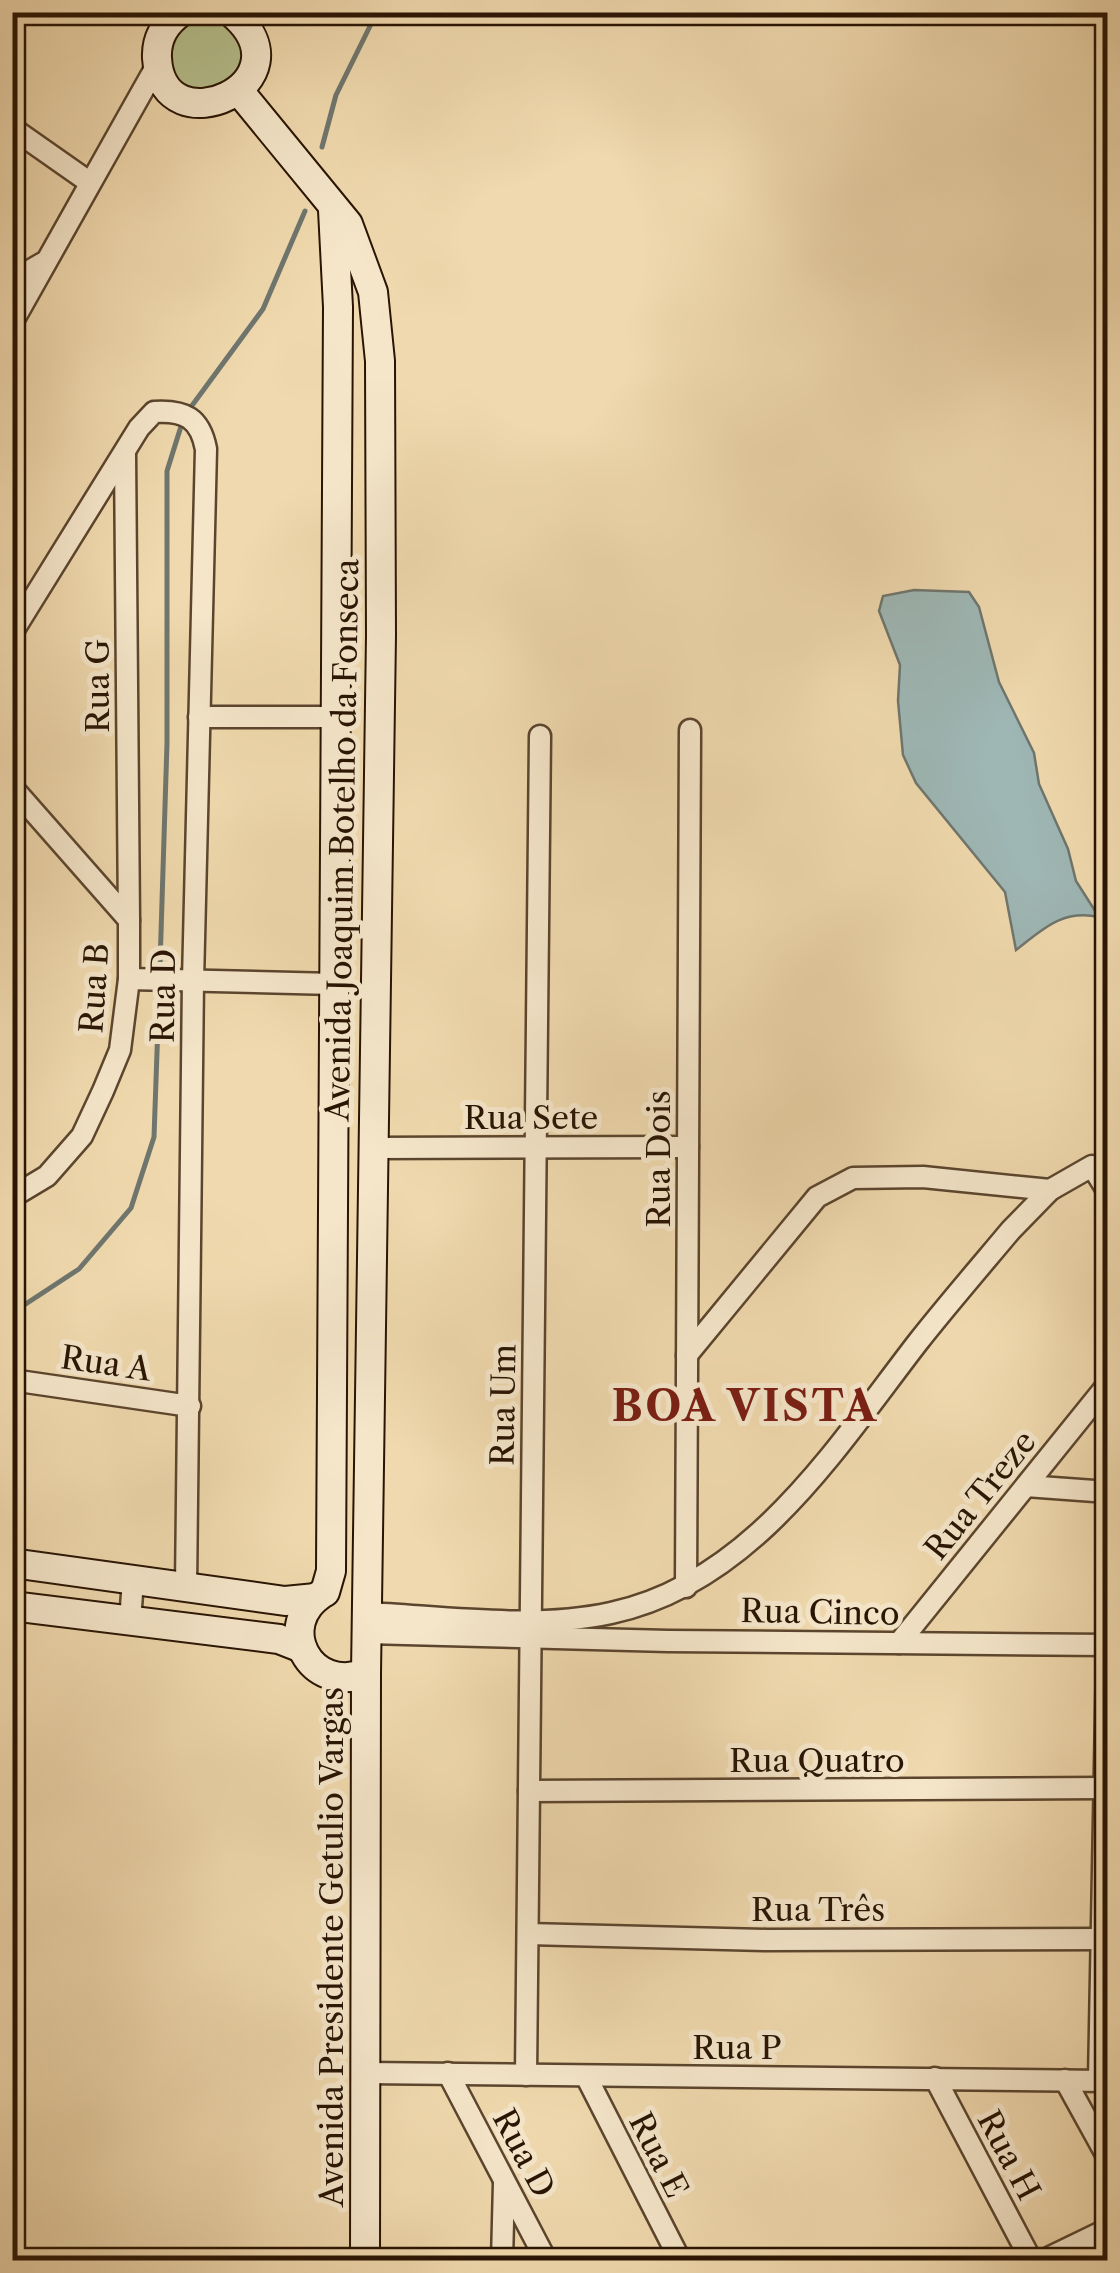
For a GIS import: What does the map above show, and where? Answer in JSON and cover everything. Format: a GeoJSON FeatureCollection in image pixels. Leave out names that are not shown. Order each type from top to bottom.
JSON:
{"type":"FeatureCollection","features":[{"type":"Feature","properties":{"kind":"street"},"geometry":{"type":"LineString","coordinates":[[173,14],[156,48],[157,65],[172,91],[184,99],[213,104],[240,91],[254,64],[250,34],[231,12]]}},
{"type":"Feature","properties":{"kind":"street"},"geometry":{"type":"LineString","coordinates":[[12,323],[157,65]]}},
{"type":"Feature","properties":{"kind":"street","name":"Avenida Joaquim Botelho da Fonseca"},"geometry":{"type":"LineString","coordinates":[[240,91],[348,224],[373,292],[380,362],[381,635],[367,1613]]}},
{"type":"Feature","properties":{"kind":"street"},"geometry":{"type":"LineString","coordinates":[[12,128],[89,182]]}},
{"type":"Feature","properties":{"kind":"street"},"geometry":{"type":"LineString","coordinates":[[333,204],[338,307],[331,1571],[300,1626],[302,1648],[315,1667],[334,1677],[366,1673]]}},
{"type":"Feature","properties":{"kind":"street"},"geometry":{"type":"LineString","coordinates":[[12,281],[45,262]]}},
{"type":"Feature","properties":{"kind":"street","name":"Rua D"},"geometry":{"type":"LineString","coordinates":[[125,451],[154,412],[185,414],[202,430],[206,449],[193,981],[186,1587]]}},
{"type":"Feature","properties":{"kind":"street"},"geometry":{"type":"LineString","coordinates":[[12,633],[125,451]]}},
{"type":"Feature","properties":{"kind":"street","name":"Rua G"},"geometry":{"type":"LineString","coordinates":[[125,451],[128,920]]}},
{"type":"Feature","properties":{"kind":"street"},"geometry":{"type":"LineString","coordinates":[[200,718],[336,717]]}},
{"type":"Feature","properties":{"kind":"street","name":"Rua Dois"},"geometry":{"type":"LineString","coordinates":[[686,1587],[690,730]]}},
{"type":"Feature","properties":{"kind":"street","name":"Rua Um"},"geometry":{"type":"LineString","coordinates":[[526,2075],[540,736]]}},
{"type":"Feature","properties":{"kind":"street","name":"Rua B"},"geometry":{"type":"LineString","coordinates":[[12,787],[128,920],[129,980],[120,1050],[82,1136],[47,1176],[12,1197]]}},
{"type":"Feature","properties":{"kind":"street"},"geometry":{"type":"LineString","coordinates":[[129,980],[334,984]]}},
{"type":"Feature","properties":{"kind":"street","name":"Rua Sete"},"geometry":{"type":"LineString","coordinates":[[373,1148],[688,1147]]}},
{"type":"Feature","properties":{"kind":"street"},"geometry":{"type":"LineString","coordinates":[[12,1563],[285,1601],[346,1588],[367,1613],[531,1629],[612,1613],[686,1587],[737,1553],[790,1502],[988,1257],[1050,1190],[1092,1166],[1108,1192]]}},
{"type":"Feature","properties":{"kind":"street"},"geometry":{"type":"LineString","coordinates":[[688,1355],[808,1207],[831,1188],[853,1178],[876,1176],[1050,1190]]}},
{"type":"Feature","properties":{"kind":"street","name":"Rua A"},"geometry":{"type":"LineString","coordinates":[[12,1380],[190,1406]]}},
{"type":"Feature","properties":{"kind":"street","name":"Rua Treze"},"geometry":{"type":"LineString","coordinates":[[899,1643],[1108,1384]]}},
{"type":"Feature","properties":{"kind":"street"},"geometry":{"type":"LineString","coordinates":[[1026,1486],[1108,1492]]}},
{"type":"Feature","properties":{"kind":"street"},"geometry":{"type":"LineString","coordinates":[[130,1621],[133,1580]]}},
{"type":"Feature","properties":{"kind":"street"},"geometry":{"type":"LineString","coordinates":[[12,1606],[279,1639],[302,1648]]}},
{"type":"Feature","properties":{"kind":"street"},"geometry":{"type":"LineString","coordinates":[[1103,2080],[1108,1608]]}},
{"type":"Feature","properties":{"kind":"street","name":"Avenida Presidente Getulio Vargas"},"geometry":{"type":"LineString","coordinates":[[365,2260],[367,1613]]}},
{"type":"Feature","properties":{"kind":"street","name":"Rua Cinco"},"geometry":{"type":"LineString","coordinates":[[531,1629],[899,1643],[1107,1645]]}},
{"type":"Feature","properties":{"kind":"street","name":"Rua Quatro"},"geometry":{"type":"LineString","coordinates":[[529,1791],[1104,1788]]}},
{"type":"Feature","properties":{"kind":"street","name":"Rua Três"},"geometry":{"type":"LineString","coordinates":[[528,1934],[767,1940],[1104,1939]]}},
{"type":"Feature","properties":{"kind":"street","name":"Rua P"},"geometry":{"type":"LineString","coordinates":[[366,2073],[1103,2080]]}},
{"type":"Feature","properties":{"kind":"street","name":"Rua D"},"geometry":{"type":"LineString","coordinates":[[448,2074],[546,2260]]}},
{"type":"Feature","properties":{"kind":"street","name":"Rua E"},"geometry":{"type":"LineString","coordinates":[[586,2076],[680,2260]]}},
{"type":"Feature","properties":{"kind":"street","name":"Rua H"},"geometry":{"type":"LineString","coordinates":[[935,2078],[1031,2260]]}},
{"type":"Feature","properties":{"kind":"street"},"geometry":{"type":"LineString","coordinates":[[1064,2080],[1108,2158]]}},
{"type":"Feature","properties":{"kind":"street"},"geometry":{"type":"LineString","coordinates":[[502,2260],[504,2180]]}},
{"type":"Feature","properties":{"kind":"street"},"geometry":{"type":"LineString","coordinates":[[1044,2260],[1108,2229]]}},
{"type":"Feature","properties":{"kind":"green space"},"geometry":{"type":"Polygon","coordinates":[[[192,13],[219,13],[248,45],[234,85],[194,94],[171,78],[166,38],[192,13]]]}},
{"type":"Feature","properties":{"kind":"water"},"geometry":{"type":"Polygon","coordinates":[[[914,590],[969,592],[979,607],[999,682],[1034,753],[1039,784],[1068,849],[1076,881],[1099,917],[1064,918],[1016,950],[1005,892],[916,783],[903,755],[898,701],[900,665],[879,611],[883,596],[914,590]]]}},
{"type":"Feature","properties":{"kind":"waterway"},"geometry":{"type":"LineString","coordinates":[[322,147],[336,95],[377,12]]}},
{"type":"Feature","properties":{"kind":"waterway"},"geometry":{"type":"LineString","coordinates":[[188,411],[263,309],[305,211]]}},
{"type":"Feature","properties":{"kind":"waterway"},"geometry":{"type":"LineString","coordinates":[[160,965],[167,743],[167,471],[183,420]]}},
{"type":"Feature","properties":{"kind":"waterway"},"geometry":{"type":"LineString","coordinates":[[12,1313],[79,1269],[131,1208],[154,1137],[159,996]]}},
{"type":"Feature","properties":{"kind":"district","name":"BOA VISTA"},"geometry":{"type":"Point","coordinates":[745,1406]}}]}
